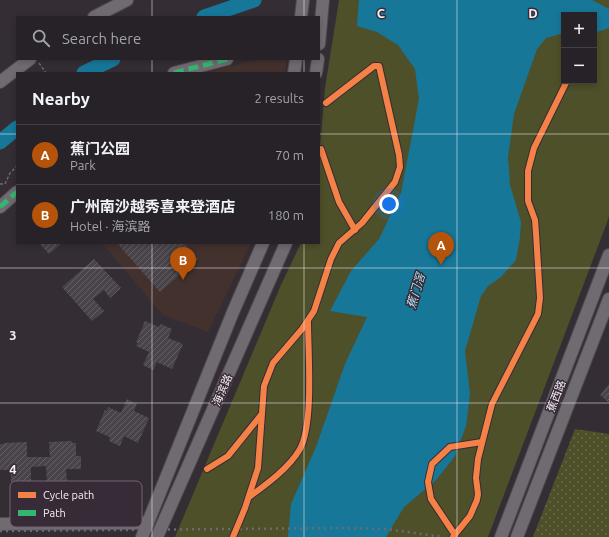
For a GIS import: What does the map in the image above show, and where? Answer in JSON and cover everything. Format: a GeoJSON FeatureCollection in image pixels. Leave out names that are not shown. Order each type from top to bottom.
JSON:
{"type":"FeatureCollection","features":[{"type":"Feature","properties":{"kind":"street"},"geometry":{"type":"LineString","coordinates":[[96,16],[127,0]]}},
{"type":"Feature","properties":{"kind":"street"},"geometry":{"type":"LineString","coordinates":[[301,16],[303,0]]}},
{"type":"Feature","properties":{"kind":"street"},"geometry":{"type":"LineString","coordinates":[[320,36],[323,0]]}},
{"type":"Feature","properties":{"kind":"street"},"geometry":{"type":"LineString","coordinates":[[0,82],[29,60]]}},
{"type":"Feature","properties":{"kind":"street"},"geometry":{"type":"LineString","coordinates":[[178,72],[223,60]]}},
{"type":"Feature","properties":{"kind":"street"},"geometry":{"type":"LineString","coordinates":[[294,72],[296,60]]}},
{"type":"Feature","properties":{"kind":"street"},"geometry":{"type":"LineString","coordinates":[[316,72],[318,60]]}},
{"type":"Feature","properties":{"kind":"street"},"geometry":{"type":"LineString","coordinates":[[0,207],[16,193]]}},
{"type":"Feature","properties":{"kind":"street","name":"海滨路"},"geometry":{"type":"LineString","coordinates":[[142,537],[233,312],[263,244]]}},
{"type":"Feature","properties":{"kind":"street","name":"海滨路"},"geometry":{"type":"LineString","coordinates":[[157,537],[286,244]]}},
{"type":"Feature","properties":{"kind":"street","name":"蕉西路"},"geometry":{"type":"LineString","coordinates":[[501,537],[609,255]]}},
{"type":"Feature","properties":{"kind":"street","name":"蕉西路"},"geometry":{"type":"LineString","coordinates":[[517,537],[609,299]]}},
{"type":"Feature","properties":{"kind":"street"},"geometry":{"type":"LineString","coordinates":[[142,523],[148,523]]}},
{"type":"Feature","properties":{"kind":"street"},"geometry":{"type":"LineString","coordinates":[[0,524],[10,524]]}},
{"type":"Feature","properties":{"kind":"path"},"geometry":{"type":"LineString","coordinates":[[38,60],[45,72]]}},
{"type":"Feature","properties":{"kind":"path"},"geometry":{"type":"LineString","coordinates":[[0,184],[5,184],[10,173],[16,167]]}},
{"type":"Feature","properties":{"kind":"shaded area"},"geometry":{"type":"Polygon","coordinates":[[[256,60],[287,60],[285,72],[208,72],[256,60]]]}},
{"type":"Feature","properties":{"kind":"shaded area"},"geometry":{"type":"Polygon","coordinates":[[[103,244],[251,244],[208,332],[163,315],[103,244]]]}},
{"type":"Feature","properties":{"kind":"green space"},"geometry":{"type":"Polygon","coordinates":[[[339,0],[609,0],[609,216],[488,537],[175,537],[281,285],[301,244],[320,244],[320,146],[325,88],[339,0]]]}},
{"type":"Feature","properties":{"kind":"green space"},"geometry":{"type":"Polygon","coordinates":[[[575,429],[609,434],[609,537],[533,537],[575,429]]]}},
{"type":"Feature","properties":{"kind":"water","name":"蕉门滘"},"geometry":{"type":"Polygon","coordinates":[[[359,0],[592,0],[609,9],[609,28],[597,32],[597,12],[561,12],[561,34],[546,38],[537,49],[514,114],[508,157],[510,185],[521,222],[520,237],[516,260],[501,277],[488,286],[481,296],[465,351],[470,394],[466,426],[455,456],[436,480],[404,507],[386,537],[288,537],[291,504],[316,447],[345,364],[367,317],[330,311],[351,271],[379,239],[401,193],[419,99],[415,69],[398,45],[377,32],[357,26],[359,0]]]}},
{"type":"Feature","properties":{"kind":"building"},"geometry":{"type":"Polygon","coordinates":[[[40,244],[61,244],[49,254],[40,244]]]}},
{"type":"Feature","properties":{"kind":"building"},"geometry":{"type":"Polygon","coordinates":[[[118,244],[185,244],[198,259],[160,292],[118,244]]]}},
{"type":"Feature","properties":{"kind":"building"},"geometry":{"type":"Polygon","coordinates":[[[94,259],[121,288],[110,298],[104,290],[93,299],[104,311],[92,321],[62,287],[94,259]]]}},
{"type":"Feature","properties":{"kind":"building"},"geometry":{"type":"Polygon","coordinates":[[[145,321],[159,327],[161,324],[172,329],[168,338],[183,344],[172,369],[157,362],[153,370],[143,365],[149,352],[136,346],[138,343],[136,342],[145,321]]]}},
{"type":"Feature","properties":{"kind":"building"},"geometry":{"type":"Polygon","coordinates":[[[609,384],[609,403],[600,395],[609,384]]]}},
{"type":"Feature","properties":{"kind":"building"},"geometry":{"type":"Polygon","coordinates":[[[127,399],[137,404],[134,411],[149,418],[138,443],[124,436],[120,446],[109,441],[110,437],[96,431],[105,410],[107,411],[108,407],[121,413],[127,399]]]}},
{"type":"Feature","properties":{"kind":"building"},"geometry":{"type":"Polygon","coordinates":[[[72,441],[72,443],[76,443],[76,456],[81,456],[81,469],[66,469],[67,481],[47,481],[46,466],[31,467],[31,481],[11,481],[11,470],[0,470],[0,444],[27,442],[27,457],[50,457],[49,442],[72,441]]]}},
{"type":"Feature","properties":{"kind":"waterway"},"geometry":{"type":"LineString","coordinates":[[207,16],[254,0]]}},
{"type":"Feature","properties":{"kind":"waterway"},"geometry":{"type":"LineString","coordinates":[[86,72],[111,60]]}},
{"type":"Feature","properties":{"kind":"waterway"},"geometry":{"type":"LineString","coordinates":[[0,142],[16,129]]}},
{"type":"Feature","properties":{"kind":"railway"},"geometry":{"type":"LineString","coordinates":[[0,531],[344,528],[386,529],[443,537]]}},
{"type":"Feature","properties":{"kind":"marked path"},"geometry":{"type":"LineString","coordinates":[[178,72],[223,60]]}},
{"type":"Feature","properties":{"kind":"marked path"},"geometry":{"type":"LineString","coordinates":[[0,207],[16,193]]}},
{"type":"Feature","properties":{"kind":"cycle path"},"geometry":{"type":"LineString","coordinates":[[233,537],[245,508],[258,468],[264,386],[273,363],[302,329],[314,311],[331,259],[339,243],[362,223],[395,182],[400,167],[399,155],[379,66],[374,66],[326,103]]}},
{"type":"Feature","properties":{"kind":"cycle path"},"geometry":{"type":"LineString","coordinates":[[453,537],[470,516],[477,500],[478,494],[476,478],[478,459],[492,404],[538,314],[540,298],[536,233],[535,220],[528,201],[528,171],[534,148],[566,84]]}},
{"type":"Feature","properties":{"kind":"cycle path"},"geometry":{"type":"LineString","coordinates":[[321,149],[339,202],[355,230]]}},
{"type":"Feature","properties":{"kind":"cycle path"},"geometry":{"type":"LineString","coordinates":[[249,497],[284,469],[300,449],[304,437],[309,405],[308,321]]}},
{"type":"Feature","properties":{"kind":"cycle path"},"geometry":{"type":"LineString","coordinates":[[207,469],[228,456],[261,415]]}},
{"type":"Feature","properties":{"kind":"cycle path"},"geometry":{"type":"LineString","coordinates":[[455,535],[431,499],[428,482],[432,464],[450,447],[482,442]]}},
{"type":"Feature","properties":{"kind":"place","name":"蕉门公园"},"geometry":{"type":"Point","coordinates":[441,265]}},
{"type":"Feature","properties":{"kind":"place","name":"广州南沙越秀喜来登酒店"},"geometry":{"type":"Point","coordinates":[183,280]}}]}
